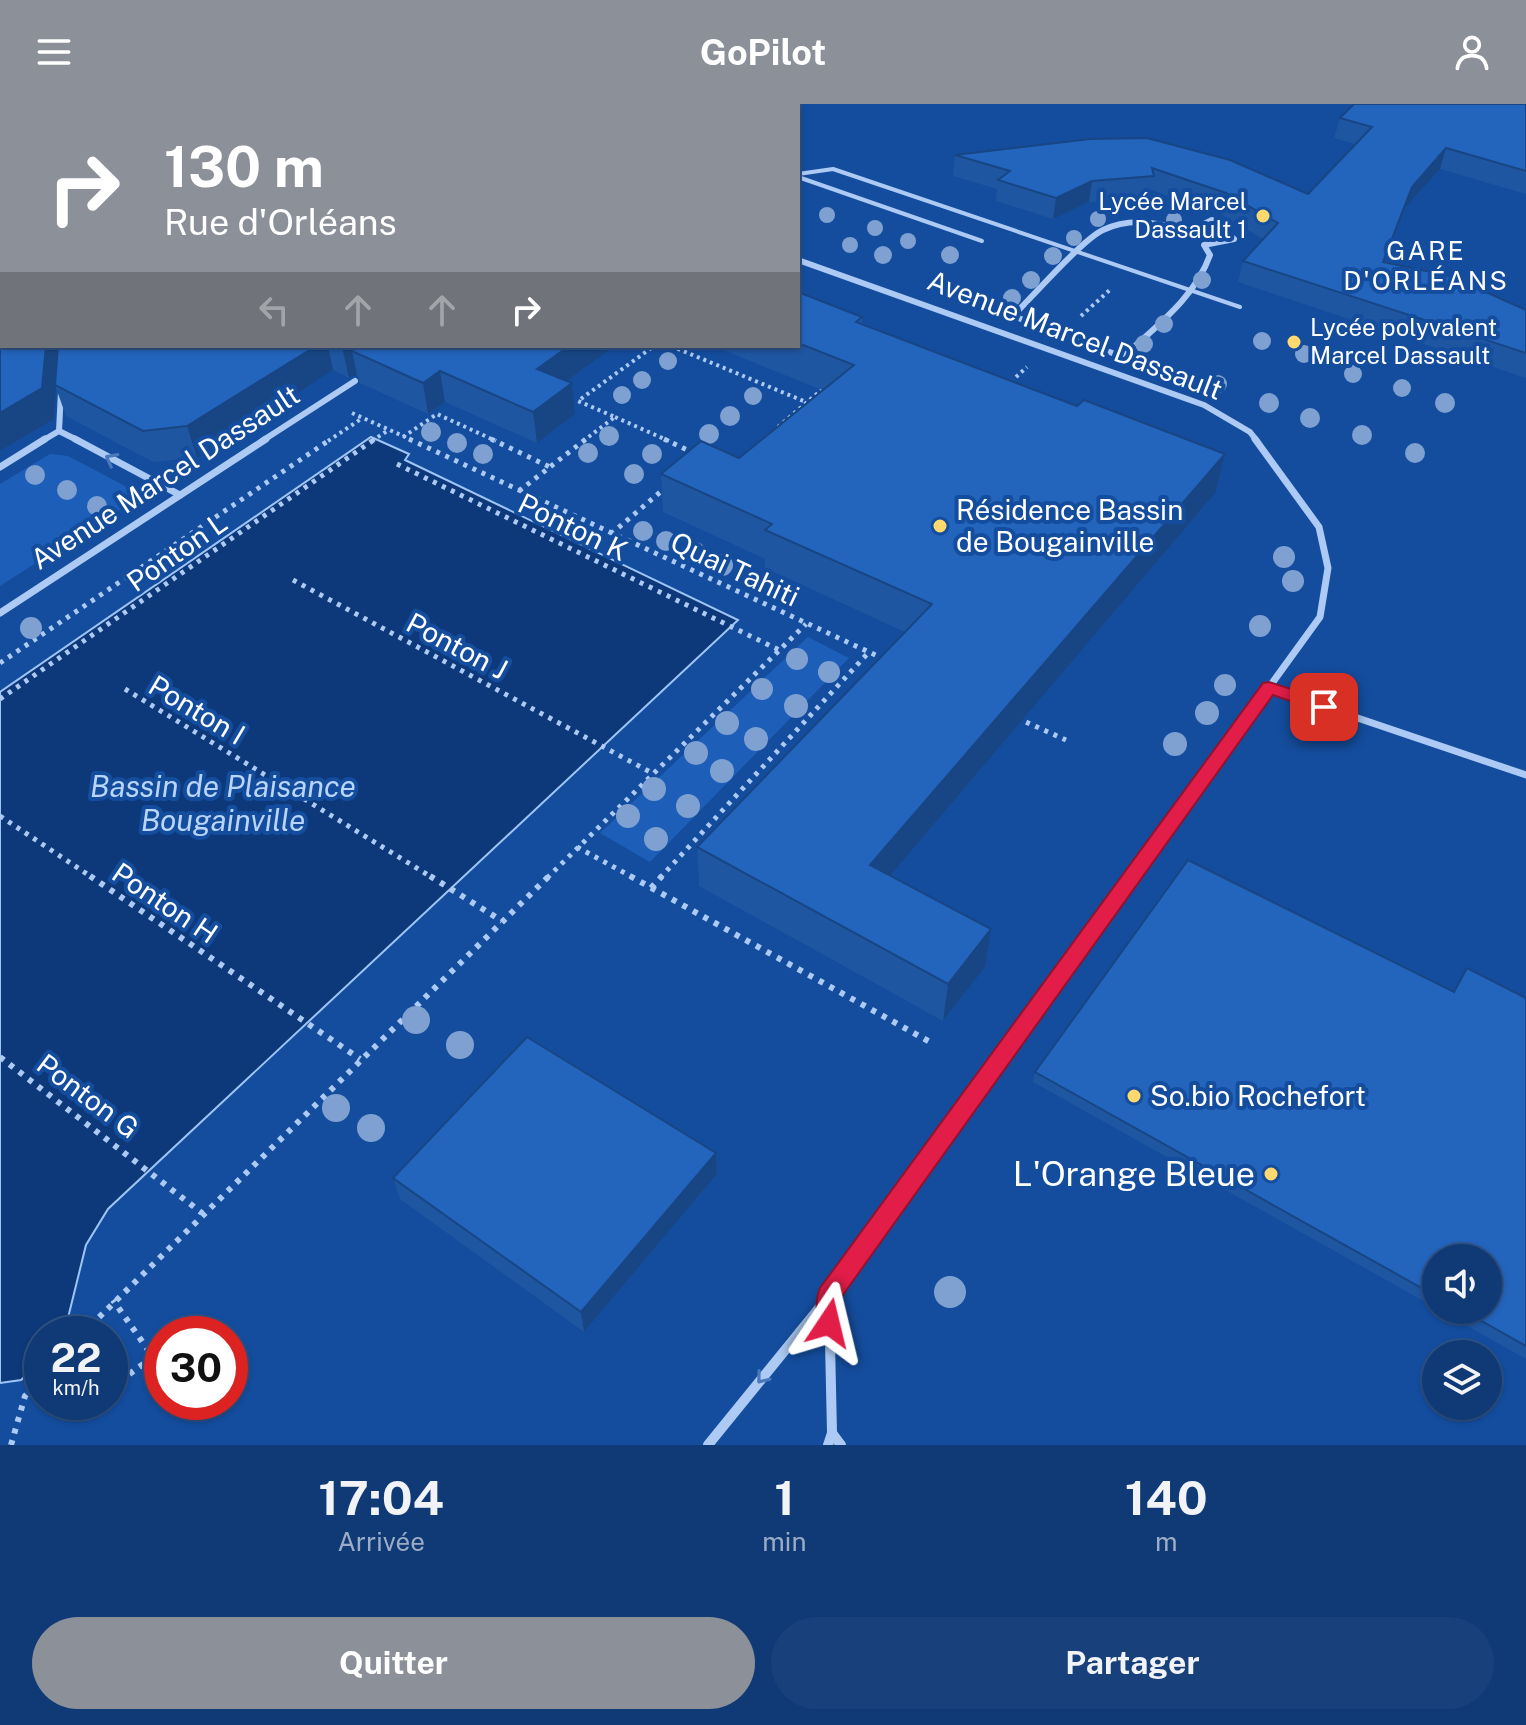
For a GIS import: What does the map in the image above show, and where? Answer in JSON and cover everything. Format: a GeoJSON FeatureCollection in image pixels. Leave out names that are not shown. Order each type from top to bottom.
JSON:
{"type":"FeatureCollection","features":[{"type":"Feature","properties":{"kind":"street"},"geometry":{"type":"LineString","coordinates":[[1212,220],[1234,239],[1204,245],[1210,255],[1209,262],[1190,290],[1123,357],[1013,316],[1078,252],[1099,231],[1115,224],[1163,224],[1187,233],[1212,220]]}},
{"type":"Feature","properties":{"kind":"street","name":"Avenue Marcel Dassault"},"geometry":{"type":"LineString","coordinates":[[708,1445],[829,1296],[1320,617],[1328,568],[1319,527],[1250,432],[1204,405],[800,261]]}},
{"type":"Feature","properties":{"kind":"street"},"geometry":{"type":"LineString","coordinates":[[59,431],[62,375]]}},
{"type":"Feature","properties":{"kind":"street","name":"Avenue Marcel Dassault"},"geometry":{"type":"LineString","coordinates":[[0,613],[355,381]]}},
{"type":"Feature","properties":{"kind":"street"},"geometry":{"type":"LineString","coordinates":[[0,467],[59,431]]}},
{"type":"Feature","properties":{"kind":"street"},"geometry":{"type":"LineString","coordinates":[[59,431],[180,495]]}},
{"type":"Feature","properties":{"kind":"street"},"geometry":{"type":"LineString","coordinates":[[1269,688],[1526,775]]}},
{"type":"Feature","properties":{"kind":"street"},"geometry":{"type":"LineString","coordinates":[[829,1296],[830,1439],[841,1445]]}},
{"type":"Feature","properties":{"kind":"lane"},"geometry":{"type":"LineString","coordinates":[[800,175],[833,169],[1240,307]]}},
{"type":"Feature","properties":{"kind":"lane"},"geometry":{"type":"LineString","coordinates":[[800,176],[982,241]]}},
{"type":"Feature","properties":{"kind":"path"},"geometry":{"type":"LineString","coordinates":[[651,348],[578,401],[703,456]]}},
{"type":"Feature","properties":{"kind":"path"},"geometry":{"type":"LineString","coordinates":[[676,348],[806,402]]}},
{"type":"Feature","properties":{"kind":"path"},"geometry":{"type":"LineString","coordinates":[[773,430],[831,382]]}},
{"type":"Feature","properties":{"kind":"path","name":"Quai Tahiti"},"geometry":{"type":"LineString","coordinates":[[326,400],[896,664]]}},
{"type":"Feature","properties":{"kind":"path"},"geometry":{"type":"LineString","coordinates":[[403,437],[437,414],[550,467]]}},
{"type":"Feature","properties":{"kind":"path"},"geometry":{"type":"LineString","coordinates":[[519,491],[615,417]]}},
{"type":"Feature","properties":{"kind":"path"},"geometry":{"type":"LineString","coordinates":[[0,663],[362,418]]}},
{"type":"Feature","properties":{"kind":"path","name":"Ponton L"},"geometry":{"type":"LineString","coordinates":[[0,699],[388,430]]}},
{"type":"Feature","properties":{"kind":"path","name":"Ponton K"},"geometry":{"type":"LineString","coordinates":[[397,464],[779,650]]}},
{"type":"Feature","properties":{"kind":"path"},"geometry":{"type":"LineString","coordinates":[[611,534],[668,485]]}},
{"type":"Feature","properties":{"kind":"path","name":"Ponton J"},"geometry":{"type":"LineString","coordinates":[[293,580],[652,773]]}},
{"type":"Feature","properties":{"kind":"path"},"geometry":{"type":"LineString","coordinates":[[98,1316],[806,624]]}},
{"type":"Feature","properties":{"kind":"path"},"geometry":{"type":"LineString","coordinates":[[651,888],[869,652]]}},
{"type":"Feature","properties":{"kind":"path","name":"Ponton I"},"geometry":{"type":"LineString","coordinates":[[125,689],[502,921]]}},
{"type":"Feature","properties":{"kind":"path"},"geometry":{"type":"LineString","coordinates":[[1003,712],[1066,740]]}},
{"type":"Feature","properties":{"kind":"path","name":"Ponton H"},"geometry":{"type":"LineString","coordinates":[[0,816],[360,1059]]}},
{"type":"Feature","properties":{"kind":"path"},"geometry":{"type":"LineString","coordinates":[[577,847],[930,1042]]}},
{"type":"Feature","properties":{"kind":"path","name":"Ponton G"},"geometry":{"type":"LineString","coordinates":[[0,1057],[202,1214]]}},
{"type":"Feature","properties":{"kind":"path"},"geometry":{"type":"LineString","coordinates":[[113,1300],[124,1316]]}},
{"type":"Feature","properties":{"kind":"path"},"geometry":{"type":"LineString","coordinates":[[128,1321],[153,1357],[128,1377]]}},
{"type":"Feature","properties":{"kind":"path"},"geometry":{"type":"LineString","coordinates":[[11,1445],[24,1400]]}},
{"type":"Feature","properties":{"kind":"shaded area"},"geometry":{"type":"Polygon","coordinates":[[[50,454],[68,456],[142,495],[0,586],[0,484],[50,454]]]}},
{"type":"Feature","properties":{"kind":"shaded area"},"geometry":{"type":"Polygon","coordinates":[[[808,637],[849,658],[650,862],[600,833],[808,637]]]}},
{"type":"Feature","properties":{"kind":"water","name":"Bassin de Plaisance Bougainville"},"geometry":{"type":"Polygon","coordinates":[[[371,437],[409,454],[405,460],[738,620],[108,1209],[86,1245],[68,1316],[24,1316],[24,1377],[0,1383],[0,692],[371,437]]]}},
{"type":"Feature","properties":{"kind":"building"},"geometry":{"type":"Polygon","coordinates":[[[1354,104],[1526,104],[1526,171],[1446,148],[1412,187],[1383,262],[1450,276],[1526,310],[1526,353],[1243,261],[1278,223],[1226,193],[1152,168],[1154,176],[1092,181],[1056,198],[998,180],[1010,171],[955,155],[1090,139],[1147,138],[1230,160],[1308,194],[1372,127],[1340,118],[1354,104]]]}},
{"type":"Feature","properties":{"kind":"building"},"geometry":{"type":"Polygon","coordinates":[[[800,293],[862,317],[856,322],[1077,406],[1084,400],[1225,454],[870,865],[991,929],[948,984],[697,847],[932,604],[765,530],[772,524],[661,474],[701,441],[739,458],[854,365],[800,344],[800,293]]]}},
{"type":"Feature","properties":{"kind":"building"},"geometry":{"type":"Polygon","coordinates":[[[0,348],[46,348],[42,388],[0,413],[0,348]]]}},
{"type":"Feature","properties":{"kind":"building"},"geometry":{"type":"Polygon","coordinates":[[[58,348],[313,348],[187,426],[143,431],[55,385],[58,348]]]}},
{"type":"Feature","properties":{"kind":"building"},"geometry":{"type":"Polygon","coordinates":[[[352,348],[566,348],[537,369],[572,383],[533,412],[440,371],[423,383],[354,352],[352,348]]]}},
{"type":"Feature","properties":{"kind":"building"},"geometry":{"type":"Polygon","coordinates":[[[1188,860],[1454,992],[1467,968],[1526,998],[1526,1346],[1487,1324],[1502,1324],[1502,1244],[1422,1244],[1422,1288],[1035,1072],[1188,860]]]}},
{"type":"Feature","properties":{"kind":"building"},"geometry":{"type":"Polygon","coordinates":[[[527,1037],[716,1153],[581,1312],[393,1178],[527,1037]]]}},
{"type":"Feature","properties":{"kind":"place","name":"Lycée Marcel Dassault 1"},"geometry":{"type":"Point","coordinates":[1263,216]}},
{"type":"Feature","properties":{"kind":"place","name":"Lycée polyvalent Marcel Dassault"},"geometry":{"type":"Point","coordinates":[1294,342]}},
{"type":"Feature","properties":{"kind":"place","name":"Résidence Bassin de Bougainville"},"geometry":{"type":"Point","coordinates":[940,526]}},
{"type":"Feature","properties":{"kind":"place","name":"So.bio Rochefort"},"geometry":{"type":"Point","coordinates":[1134,1096]}},
{"type":"Feature","properties":{"kind":"place","name":"L'Orange Bleue"},"geometry":{"type":"Point","coordinates":[1271,1174]}},
{"type":"Feature","properties":{"kind":"district","name":"GARE D'ORLÉANS"},"geometry":{"type":"Point","coordinates":[1426,266]}},
{"type":"Feature","properties":{"kind":"route"},"geometry":{"type":"LineString","coordinates":[[829,1323],[829,1296],[1269,688],[1324,707]]}}]}
